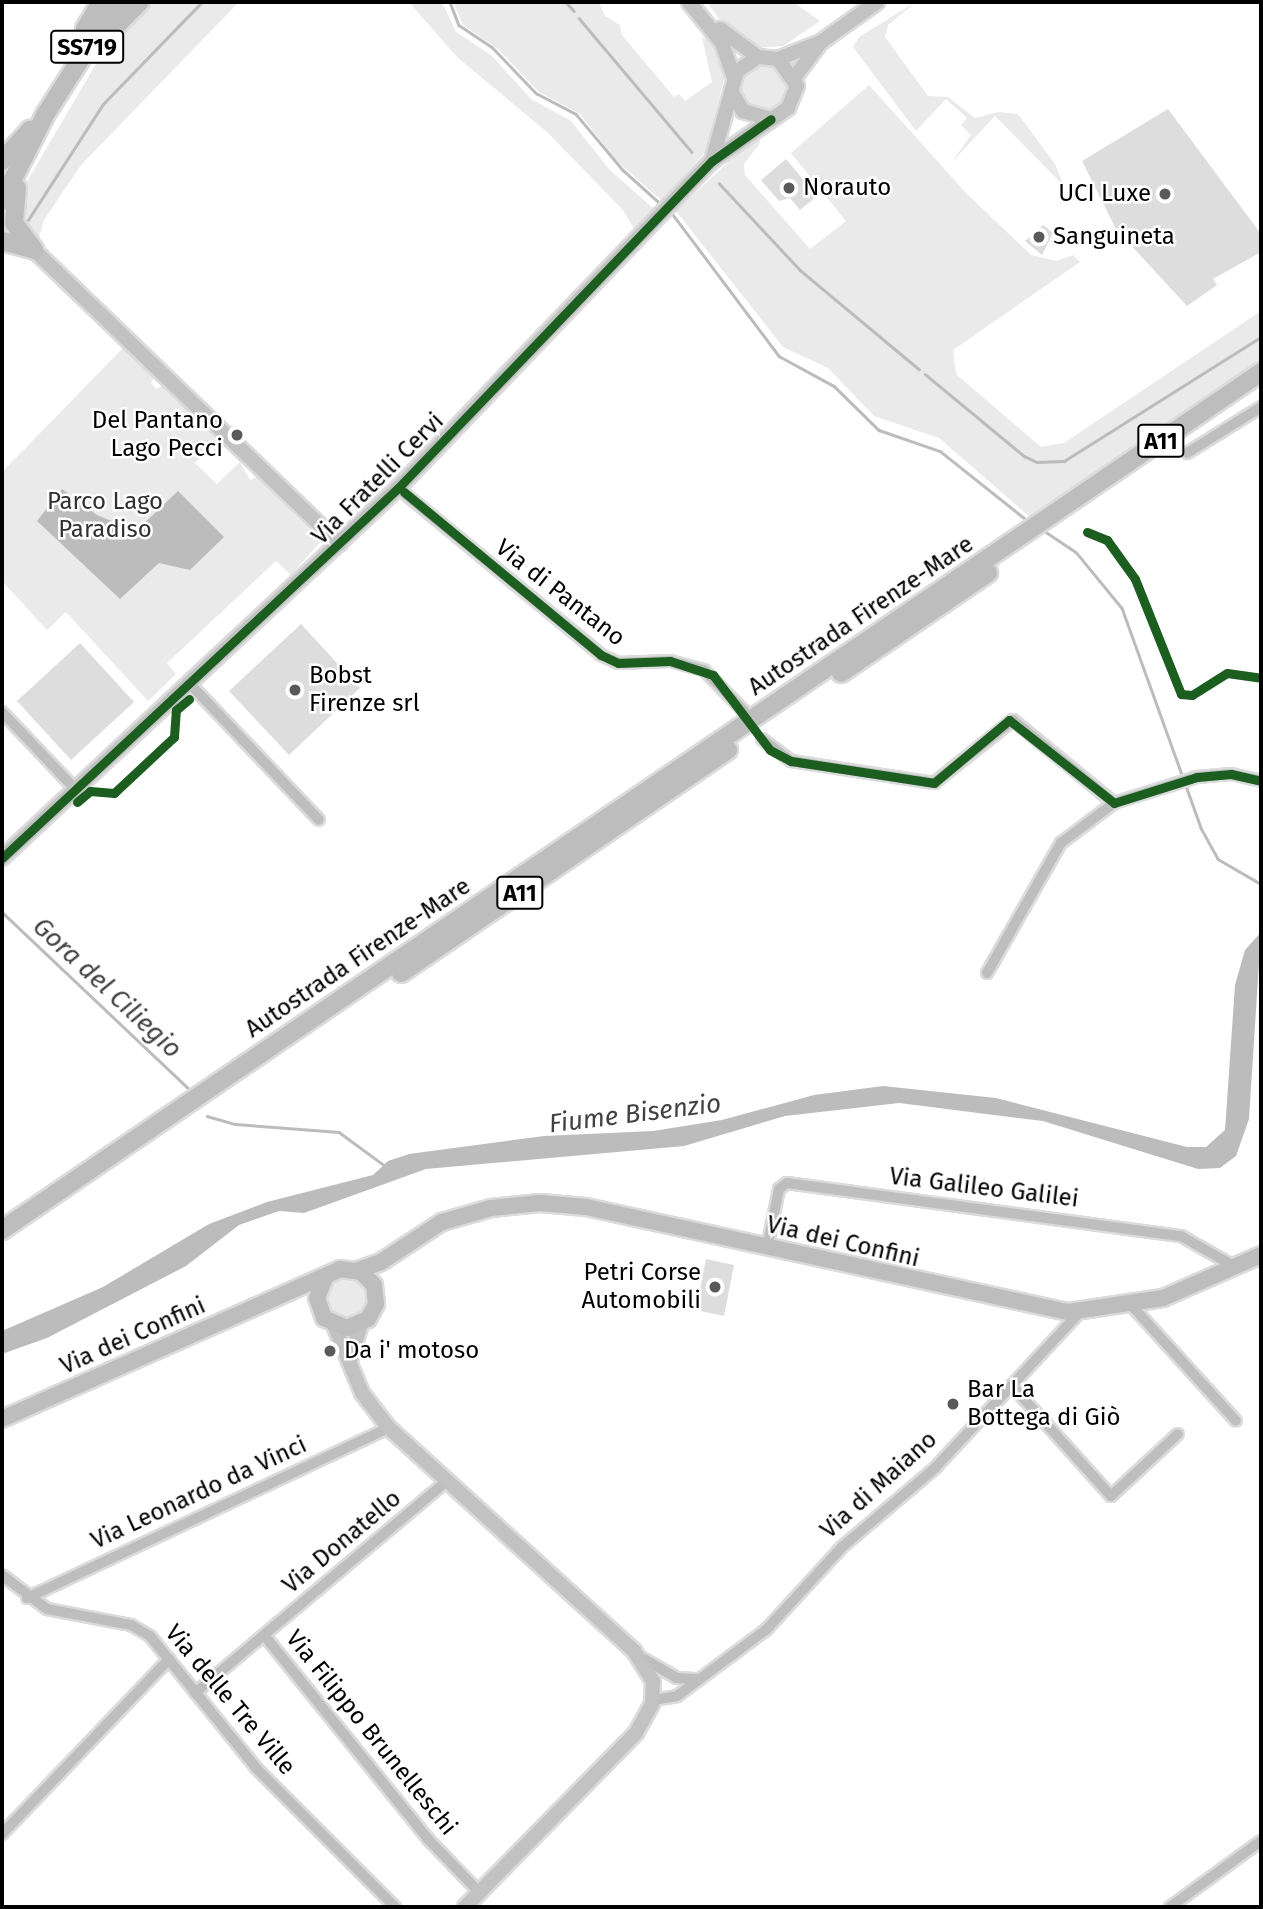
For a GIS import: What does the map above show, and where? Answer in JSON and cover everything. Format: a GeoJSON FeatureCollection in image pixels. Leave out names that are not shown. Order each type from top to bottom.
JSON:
{"type":"FeatureCollection","features":[{"type":"Feature","properties":{"kind":"highway"},"geometry":{"type":"LineString","coordinates":[[58,93],[101,2]]}},
{"type":"Feature","properties":{"kind":"highway","name":"SS719"},"geometry":{"type":"LineString","coordinates":[[2,179],[32,137],[117,2]]}},
{"type":"Feature","properties":{"kind":"highway"},"geometry":{"type":"LineString","coordinates":[[58,93],[140,2]]}},
{"type":"Feature","properties":{"kind":"highway"},"geometry":{"type":"LineString","coordinates":[[2,161],[32,137]]}},
{"type":"Feature","properties":{"kind":"highway"},"geometry":{"type":"LineString","coordinates":[[32,137],[12,208],[14,223],[34,250]]}},
{"type":"Feature","properties":{"kind":"highway","name":"SS719"},"geometry":{"type":"LineString","coordinates":[[2,201],[32,137]]}},
{"type":"Feature","properties":{"kind":"highway"},"geometry":{"type":"LineString","coordinates":[[2,241],[34,250]]}},
{"type":"Feature","properties":{"kind":"highway","name":"Autostrada Firenze-Mare"},"geometry":{"type":"LineString","coordinates":[[1067,513],[1261,372]]}},
{"type":"Feature","properties":{"kind":"highway","name":"Autostrada Firenze-Mare"},"geometry":{"type":"LineString","coordinates":[[2,1230],[1030,537],[1261,386]]}},
{"type":"Feature","properties":{"kind":"highway","name":"Autostrada Firenze-Mare"},"geometry":{"type":"LineString","coordinates":[[2,1244],[1030,537]]}},
{"type":"Feature","properties":{"kind":"main road","name":"Via dei Confini"},"geometry":{"type":"LineString","coordinates":[[2,1419],[340,1269],[358,1270],[381,1262],[412,1239],[442,1222],[491,1208],[552,1203],[1079,1313],[1131,1305],[1206,1284],[1261,1255]]}},
{"type":"Feature","properties":{"kind":"main road","name":"Via dei Confini"},"geometry":{"type":"LineString","coordinates":[[361,1324],[375,1308],[375,1288],[412,1239]]}},
{"type":"Feature","properties":{"kind":"main road"},"geometry":{"type":"LineString","coordinates":[[358,1270],[375,1288]]}},
{"type":"Feature","properties":{"kind":"main road"},"geometry":{"type":"LineString","coordinates":[[318,1306],[326,1276]]}},
{"type":"Feature","properties":{"kind":"main road"},"geometry":{"type":"LineString","coordinates":[[282,1294],[303,1296],[318,1306],[334,1325],[361,1324]]}},
{"type":"Feature","properties":{"kind":"street"},"geometry":{"type":"LineString","coordinates":[[689,2],[722,43],[734,77],[758,57],[724,34],[697,2]]}},
{"type":"Feature","properties":{"kind":"street","name":"Via Fratelli Cervi"},"geometry":{"type":"LineString","coordinates":[[758,57],[778,59],[821,42],[877,2]]}},
{"type":"Feature","properties":{"kind":"street","name":"Via Fratelli Cervi"},"geometry":{"type":"LineString","coordinates":[[2,858],[398,488],[712,161],[793,102],[794,78],[821,42]]}},
{"type":"Feature","properties":{"kind":"street"},"geometry":{"type":"LineString","coordinates":[[778,59],[794,78]]}},
{"type":"Feature","properties":{"kind":"street","name":"Via Fratelli Cervi"},"geometry":{"type":"LineString","coordinates":[[712,161],[733,94],[734,77]]}},
{"type":"Feature","properties":{"kind":"street"},"geometry":{"type":"LineString","coordinates":[[733,94],[743,111],[771,118]]}},
{"type":"Feature","properties":{"kind":"street"},"geometry":{"type":"LineString","coordinates":[[34,250],[340,544]]}},
{"type":"Feature","properties":{"kind":"street"},"geometry":{"type":"LineString","coordinates":[[1187,453],[1261,407]]}},
{"type":"Feature","properties":{"kind":"street","name":"Via di Pantano"},"geometry":{"type":"LineString","coordinates":[[398,488],[601,655],[618,663],[670,661],[704,670],[745,712]]}},
{"type":"Feature","properties":{"kind":"street"},"geometry":{"type":"LineString","coordinates":[[190,684],[319,820]]}},
{"type":"Feature","properties":{"kind":"street"},"geometry":{"type":"LineString","coordinates":[[2,712],[76,790]]}},
{"type":"Feature","properties":{"kind":"street"},"geometry":{"type":"LineString","coordinates":[[762,739],[791,761],[934,783],[1013,720],[1114,803]]}},
{"type":"Feature","properties":{"kind":"street"},"geometry":{"type":"LineString","coordinates":[[988,973],[1061,843],[1114,803],[1198,777],[1231,774],[1261,781]]}},
{"type":"Feature","properties":{"kind":"street","name":"Via Galileo Galilei"},"geometry":{"type":"LineString","coordinates":[[767,1248],[779,1189],[787,1183],[1181,1236],[1237,1268]]}},
{"type":"Feature","properties":{"kind":"street"},"geometry":{"type":"LineString","coordinates":[[1131,1305],[1236,1421]]}},
{"type":"Feature","properties":{"kind":"street","name":"Via di Maiano"},"geometry":{"type":"LineString","coordinates":[[653,1700],[674,1697],[766,1630],[842,1547],[902,1498],[1014,1388],[1079,1313]]}},
{"type":"Feature","properties":{"kind":"street"},"geometry":{"type":"LineString","coordinates":[[350,1361],[361,1324]]}},
{"type":"Feature","properties":{"kind":"street"},"geometry":{"type":"LineString","coordinates":[[334,1325],[362,1393],[389,1428],[639,1656],[677,1678]]}},
{"type":"Feature","properties":{"kind":"street"},"geometry":{"type":"LineString","coordinates":[[1014,1388],[1111,1496],[1178,1434]]}},
{"type":"Feature","properties":{"kind":"street","name":"Via Leonardo da Vinci"},"geometry":{"type":"LineString","coordinates":[[27,1598],[389,1428]]}},
{"type":"Feature","properties":{"kind":"street","name":"Via Donatello"},"geometry":{"type":"LineString","coordinates":[[264,1635],[447,1481]]}},
{"type":"Feature","properties":{"kind":"street","name":"Via delle Tre Ville"},"geometry":{"type":"LineString","coordinates":[[2,1575],[27,1598],[70,1617],[136,1627],[169,1659],[256,1768],[395,1907]]}},
{"type":"Feature","properties":{"kind":"street","name":"Via Filippo Brunelleschi"},"geometry":{"type":"LineString","coordinates":[[195,1693],[264,1635],[423,1833],[479,1892]]}},
{"type":"Feature","properties":{"kind":"street"},"geometry":{"type":"LineString","coordinates":[[465,1907],[636,1733],[653,1700],[653,1682],[639,1656]]}},
{"type":"Feature","properties":{"kind":"street"},"geometry":{"type":"LineString","coordinates":[[639,1656],[653,1700]]}},
{"type":"Feature","properties":{"kind":"street"},"geometry":{"type":"LineString","coordinates":[[2,1834],[169,1659]]}},
{"type":"Feature","properties":{"kind":"street"},"geometry":{"type":"LineString","coordinates":[[653,1682],[677,1678],[699,1679]]}},
{"type":"Feature","properties":{"kind":"street"},"geometry":{"type":"LineString","coordinates":[[1170,1907],[1261,1841]]}},
{"type":"Feature","properties":{"kind":"green space"},"geometry":{"type":"Polygon","coordinates":[[[145,2],[239,2],[81,165],[44,220],[38,241],[23,230],[16,200],[106,47],[145,2]]]}},
{"type":"Feature","properties":{"kind":"green space"},"geometry":{"type":"Polygon","coordinates":[[[409,2],[442,2],[456,32],[491,55],[531,99],[571,121],[609,169],[655,210],[635,230],[623,210],[548,133],[457,57],[409,2]]]}},
{"type":"Feature","properties":{"kind":"green space"},"geometry":{"type":"Polygon","coordinates":[[[453,2],[599,2],[605,16],[620,25],[622,35],[674,97],[679,94],[685,101],[712,82],[702,38],[712,39],[725,75],[706,151],[662,201],[616,160],[580,114],[539,92],[498,49],[463,25],[453,2]]]}},
{"type":"Feature","properties":{"kind":"green space"},"geometry":{"type":"Polygon","coordinates":[[[707,2],[793,2],[820,21],[783,46],[757,48],[724,26],[707,2]]]}},
{"type":"Feature","properties":{"kind":"green space"},"geometry":{"type":"Polygon","coordinates":[[[916,2],[888,25],[885,37],[928,96],[948,97],[975,118],[998,112],[1018,114],[1055,164],[1064,186],[995,116],[951,163],[971,135],[961,125],[967,118],[946,99],[916,131],[853,47],[859,37],[916,2]]]}},
{"type":"Feature","properties":{"kind":"green space"},"geometry":{"type":"Polygon","coordinates":[[[764,64],[781,71],[788,88],[781,105],[764,112],[747,105],[740,88],[747,71],[764,64]]]}},
{"type":"Feature","properties":{"kind":"green space"},"geometry":{"type":"Polygon","coordinates":[[[869,85],[966,193],[1031,255],[1056,261],[1073,255],[1080,262],[953,350],[956,374],[1041,447],[1064,443],[1261,311],[1261,360],[1030,517],[939,438],[874,416],[828,368],[783,347],[676,211],[759,133],[760,143],[744,164],[745,175],[810,249],[846,221],[791,153],[869,85]]]}},
{"type":"Feature","properties":{"kind":"green space","name":"Parco Lago Paradiso"},"geometry":{"type":"Polygon","coordinates":[[[124,347],[154,378],[151,383],[156,389],[162,386],[218,441],[195,463],[217,484],[240,462],[250,480],[257,477],[321,541],[291,575],[276,561],[167,663],[176,674],[148,701],[66,612],[47,630],[2,581],[2,472],[124,347]]]}},
{"type":"Feature","properties":{"kind":"green space"},"geometry":{"type":"Polygon","coordinates":[[[347,1276],[356,1277],[363,1282],[368,1289],[368,1307],[363,1314],[356,1319],[347,1320],[338,1319],[331,1314],[326,1307],[325,1298],[326,1289],[331,1282],[338,1277],[347,1276]]]}},
{"type":"Feature","properties":{"kind":"shaded area"},"geometry":{"type":"Polygon","coordinates":[[[62,489],[97,515],[136,531],[178,491],[224,537],[190,570],[159,563],[120,599],[37,521],[62,489]]]}},
{"type":"Feature","properties":{"kind":"shaded area"},"geometry":{"type":"Polygon","coordinates":[[[1261,932],[1249,1119],[1236,1156],[1220,1168],[1198,1169],[1043,1121],[899,1103],[785,1116],[684,1146],[426,1169],[304,1213],[279,1211],[239,1225],[186,1266],[47,1338],[2,1354],[2,1331],[103,1287],[209,1224],[267,1202],[373,1175],[388,1161],[409,1154],[544,1136],[653,1131],[722,1120],[814,1095],[883,1086],[996,1098],[1187,1147],[1206,1147],[1225,1130],[1235,985],[1245,950],[1261,932]]]}},
{"type":"Feature","properties":{"kind":"building","name":"UCI Luxe"},"geometry":{"type":"Polygon","coordinates":[[[1168,109],[1261,234],[1261,252],[1213,279],[1217,285],[1187,306],[1116,229],[1082,161],[1168,109]]]}},
{"type":"Feature","properties":{"kind":"building","name":"Norauto"},"geometry":{"type":"Polygon","coordinates":[[[786,159],[817,196],[800,210],[790,198],[779,201],[761,180],[786,159]]]}},
{"type":"Feature","properties":{"kind":"building","name":"Sanguineta"},"geometry":{"type":"Polygon","coordinates":[[[1043,225],[1053,233],[1042,255],[1025,241],[1043,225]]]}},
{"type":"Feature","properties":{"kind":"building","name":"Bobst Firenze srl"},"geometry":{"type":"Polygon","coordinates":[[[301,624],[360,688],[289,755],[229,691],[301,624]]]}},
{"type":"Feature","properties":{"kind":"building"},"geometry":{"type":"Polygon","coordinates":[[[80,643],[134,702],[71,760],[17,701],[80,643]]]}},
{"type":"Feature","properties":{"kind":"building","name":"Petri Corse Automobili"},"geometry":{"type":"Polygon","coordinates":[[[706,1259],[734,1265],[724,1316],[696,1310],[706,1259]]]}},
{"type":"Feature","properties":{"kind":"waterway"},"geometry":{"type":"LineString","coordinates":[[28,220],[103,104],[202,2]]}},
{"type":"Feature","properties":{"kind":"waterway"},"geometry":{"type":"LineString","coordinates":[[450,2],[459,25],[492,47],[536,93],[576,114],[623,170],[663,206]]}},
{"type":"Feature","properties":{"kind":"waterway"},"geometry":{"type":"LineString","coordinates":[[566,2],[574,11]]}},
{"type":"Feature","properties":{"kind":"waterway"},"geometry":{"type":"LineString","coordinates":[[579,18],[692,152]]}},
{"type":"Feature","properties":{"kind":"waterway"},"geometry":{"type":"LineString","coordinates":[[719,183],[800,270],[919,369]]}},
{"type":"Feature","properties":{"kind":"waterway"},"geometry":{"type":"LineString","coordinates":[[671,212],[779,356],[834,386],[879,430],[940,451],[1028,521]]}},
{"type":"Feature","properties":{"kind":"waterway"},"geometry":{"type":"LineString","coordinates":[[925,374],[1024,456],[1037,462],[1064,461],[1261,337]]}},
{"type":"Feature","properties":{"kind":"waterway"},"geometry":{"type":"LineString","coordinates":[[1043,530],[1076,552],[1122,608],[1201,828],[1218,859],[1261,884]]}},
{"type":"Feature","properties":{"kind":"waterway","name":"Gora del Ciliegio"},"geometry":{"type":"LineString","coordinates":[[2,912],[189,1089]]}},
{"type":"Feature","properties":{"kind":"waterway","name":"Gora del Ciliegio"},"geometry":{"type":"LineString","coordinates":[[207,1116],[235,1124],[339,1132],[384,1165]]}},
{"type":"Feature","properties":{"kind":"cycle path"},"geometry":{"type":"LineString","coordinates":[[2,858],[398,488],[712,161],[771,119]]}},
{"type":"Feature","properties":{"kind":"cycle path"},"geometry":{"type":"LineString","coordinates":[[404,492],[601,655],[618,663],[670,661],[713,675],[770,750],[791,761],[934,783],[1009,720],[1114,803],[1197,777],[1231,774],[1261,781]]}},
{"type":"Feature","properties":{"kind":"cycle path"},"geometry":{"type":"LineString","coordinates":[[1087,532],[1107,540],[1135,579],[1181,694],[1192,695],[1227,673],[1261,678]]}},
{"type":"Feature","properties":{"kind":"cycle path"},"geometry":{"type":"LineString","coordinates":[[77,802],[90,791],[114,793],[174,737],[176,710],[189,699]]}},
{"type":"Feature","properties":{"kind":"place","name":"Norauto"},"geometry":{"type":"Point","coordinates":[789,188]}},
{"type":"Feature","properties":{"kind":"place","name":"UCI Luxe"},"geometry":{"type":"Point","coordinates":[1165,194]}},
{"type":"Feature","properties":{"kind":"place","name":"Sanguineta"},"geometry":{"type":"Point","coordinates":[1039,237]}},
{"type":"Feature","properties":{"kind":"place","name":"Del Pantano Lago Pecci"},"geometry":{"type":"Point","coordinates":[237,435]}},
{"type":"Feature","properties":{"kind":"place","name":"Bobst Firenze srl"},"geometry":{"type":"Point","coordinates":[295,690]}},
{"type":"Feature","properties":{"kind":"place","name":"Petri Corse Automobili"},"geometry":{"type":"Point","coordinates":[715,1287]}},
{"type":"Feature","properties":{"kind":"place","name":"Da i' motoso"},"geometry":{"type":"Point","coordinates":[330,1351]}},
{"type":"Feature","properties":{"kind":"place","name":"Bar La Bottega di Giò"},"geometry":{"type":"Point","coordinates":[953,1404]}},
{"type":"Feature","properties":{"kind":"water label","name":"Fiume Bisenzio"},"geometry":{"type":"Point","coordinates":[635,1114]}}]}
